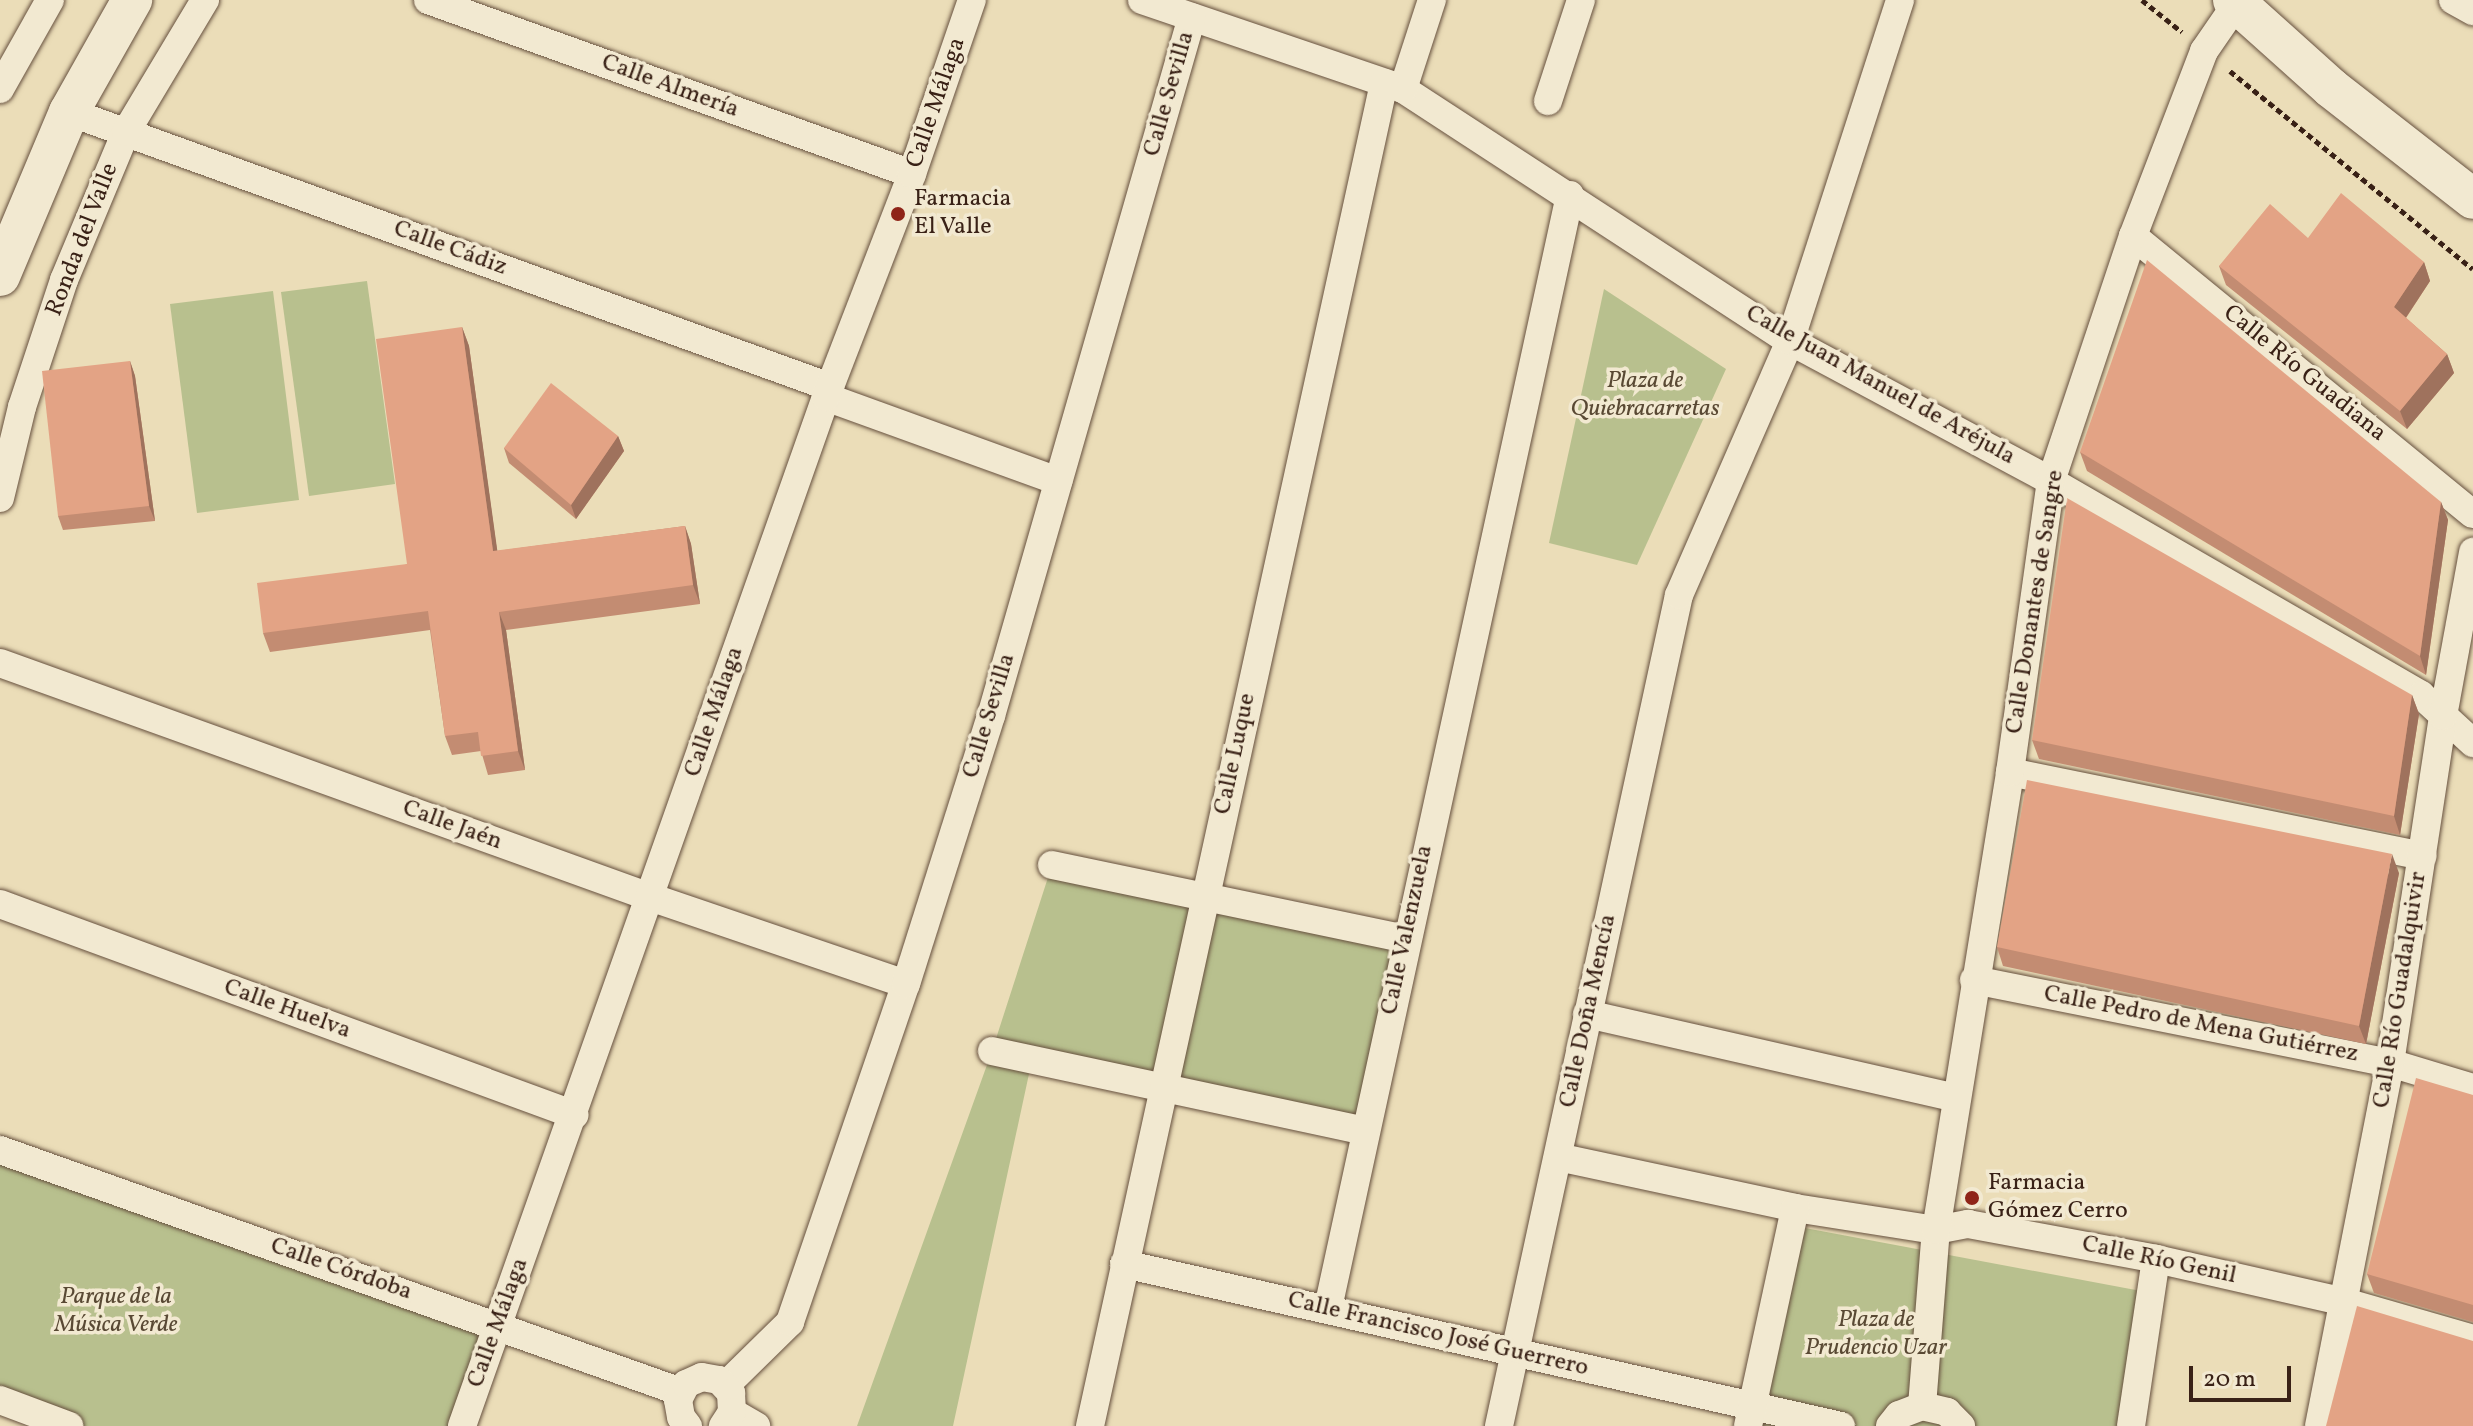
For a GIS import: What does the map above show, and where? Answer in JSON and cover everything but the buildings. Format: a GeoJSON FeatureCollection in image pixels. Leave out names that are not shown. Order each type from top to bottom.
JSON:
{"type":"FeatureCollection","features":[{"type":"Feature","properties":{"kind":"street"},"geometry":{"type":"LineString","coordinates":[[2,80],[50,0]]}},
{"type":"Feature","properties":{"kind":"street"},"geometry":{"type":"LineString","coordinates":[[0,276],[69,112],[132,0]]}},
{"type":"Feature","properties":{"kind":"street","name":"Ronda del Valle"},"geometry":{"type":"LineString","coordinates":[[0,498],[22,407],[64,280],[126,132],[205,0]]}},
{"type":"Feature","properties":{"kind":"street","name":"Calle Almería"},"geometry":{"type":"LineString","coordinates":[[428,0],[912,174]]}},
{"type":"Feature","properties":{"kind":"street","name":"Calle Málaga"},"geometry":{"type":"LineString","coordinates":[[462,1426],[575,1115],[828,392],[912,174],[972,0]]}},
{"type":"Feature","properties":{"kind":"street","name":"Calle Juan Manuel de Aréjula"},"geometry":{"type":"LineString","coordinates":[[1142,0],[1394,86],[1570,195],[1790,341],[2051,481],[2421,695],[2473,743]]}},
{"type":"Feature","properties":{"kind":"street","name":"Calle Luque"},"geometry":{"type":"LineString","coordinates":[[1090,1426],[1205,897],[1394,86],[1432,0]]}},
{"type":"Feature","properties":{"kind":"street"},"geometry":{"type":"LineString","coordinates":[[1548,101],[1581,0]]}},
{"type":"Feature","properties":{"kind":"street"},"geometry":{"type":"LineString","coordinates":[[1790,341],[1900,0]]}},
{"type":"Feature","properties":{"kind":"street"},"geometry":{"type":"LineString","coordinates":[[2453,0],[2473,11]]}},
{"type":"Feature","properties":{"kind":"street"},"geometry":{"type":"LineString","coordinates":[[2238,1],[2331,88],[2473,199]]}},
{"type":"Feature","properties":{"kind":"street","name":"Calle Donantes de Sangre"},"geometry":{"type":"LineString","coordinates":[[1922,1406],[1936,1230],[2010,772],[2051,481],[2133,236],[2204,51],[2238,1]]}},
{"type":"Feature","properties":{"kind":"street","name":"Calle Sevilla"},"geometry":{"type":"LineString","coordinates":[[734,1412],[790,1322],[906,984],[991,716],[1192,17]]}},
{"type":"Feature","properties":{"kind":"street","name":"Calle Cádiz"},"geometry":{"type":"LineString","coordinates":[[69,112],[828,392],[1058,481]]}},
{"type":"Feature","properties":{"kind":"street","name":"Calle Valenzuela"},"geometry":{"type":"LineString","coordinates":[[1328,1308],[1364,1131],[1570,195]]}},
{"type":"Feature","properties":{"kind":"street","name":"Calle Río Guadiana"},"geometry":{"type":"LineString","coordinates":[[2133,236],[2473,514]]}},
{"type":"Feature","properties":{"kind":"street","name":"Calle Doña Mencía"},"geometry":{"type":"LineString","coordinates":[[1499,1426],[1679,595],[1790,341]]}},
{"type":"Feature","properties":{"kind":"street","name":"Calle Río Guadalquivir"},"geometry":{"type":"LineString","coordinates":[[2319,1426],[2390,1063],[2443,716],[2473,552]]}},
{"type":"Feature","properties":{"kind":"street","name":"Calle Jaén"},"geometry":{"type":"LineString","coordinates":[[0,663],[650,897],[906,984]]}},
{"type":"Feature","properties":{"kind":"street"},"geometry":{"type":"LineString","coordinates":[[2010,772],[2423,856]]}},
{"type":"Feature","properties":{"kind":"street"},"geometry":{"type":"LineString","coordinates":[[1052,865],[1406,939]]}},
{"type":"Feature","properties":{"kind":"street","name":"Calle Huelva"},"geometry":{"type":"LineString","coordinates":[[0,904],[575,1115]]}},
{"type":"Feature","properties":{"kind":"street","name":"Calle Pedro de Mena Gutiérrez"},"geometry":{"type":"LineString","coordinates":[[1974,980],[2390,1063],[2473,1088]]}},
{"type":"Feature","properties":{"kind":"street"},"geometry":{"type":"LineString","coordinates":[[1587,1014],[1957,1098]]}},
{"type":"Feature","properties":{"kind":"street"},"geometry":{"type":"LineString","coordinates":[[992,1051],[1364,1131]]}},
{"type":"Feature","properties":{"kind":"street","name":"Calle Córdoba"},"geometry":{"type":"LineString","coordinates":[[0,1150],[681,1392]]}},
{"type":"Feature","properties":{"kind":"street","name":"Calle Río Genil"},"geometry":{"type":"LineString","coordinates":[[1558,1157],[1795,1208],[1936,1230],[1968,1224],[2156,1259],[2345,1302],[2473,1339]]}},
{"type":"Feature","properties":{"kind":"street"},"geometry":{"type":"LineString","coordinates":[[1750,1416],[1795,1208]]}},
{"type":"Feature","properties":{"kind":"street"},"geometry":{"type":"LineString","coordinates":[[2131,1426],[2156,1259]]}},
{"type":"Feature","properties":{"kind":"street","name":"Calle Francisco José Guerrero"},"geometry":{"type":"LineString","coordinates":[[1124,1264],[1328,1308],[1750,1416],[1841,1426]]}},
{"type":"Feature","properties":{"kind":"street"},"geometry":{"type":"LineString","coordinates":[[687,1425],[678,1409],[681,1392],[693,1379],[702,1377],[734,1412]]}},
{"type":"Feature","properties":{"kind":"street"},"geometry":{"type":"LineString","coordinates":[[0,1400],[69,1426]]}},
{"type":"Feature","properties":{"kind":"street"},"geometry":{"type":"LineString","coordinates":[[1890,1426],[1899,1415],[1922,1406],[1947,1412],[1961,1426]]}},
{"type":"Feature","properties":{"kind":"path"},"geometry":{"type":"LineString","coordinates":[[2142,0],[2473,269]]}},
{"type":"Feature","properties":{"kind":"green space"},"geometry":{"type":"Polygon","coordinates":[[[367,281],[395,484],[309,496],[281,292],[367,281]]]}},
{"type":"Feature","properties":{"kind":"green space","name":"Plaza de Quiebracarretas"},"geometry":{"type":"Polygon","coordinates":[[[1604,289],[1726,369],[1637,565],[1549,543],[1604,289]]]}},
{"type":"Feature","properties":{"kind":"green space"},"geometry":{"type":"Polygon","coordinates":[[[273,291],[299,500],[197,513],[170,304],[273,291]]]}},
{"type":"Feature","properties":{"kind":"green space"},"geometry":{"type":"Polygon","coordinates":[[[1052,865],[1406,939],[1364,1131],[1032,1060],[953,1426],[857,1426],[992,1051],[1052,865]]]}},
{"type":"Feature","properties":{"kind":"green space","name":"Parque de la Música Verde"},"geometry":{"type":"Polygon","coordinates":[[[0,1150],[498,1326],[462,1426],[69,1426],[0,1400],[0,1150]]]}},
{"type":"Feature","properties":{"kind":"green space","name":"Plaza de Prudencio Uzar"},"geometry":{"type":"Polygon","coordinates":[[[1805,1228],[2141,1291],[2119,1426],[1761,1426],[1805,1228]]]}},
{"type":"Feature","properties":{"kind":"place","name":"Farmacia El Valle"},"geometry":{"type":"Point","coordinates":[898,214]}},
{"type":"Feature","properties":{"kind":"place","name":"Farmacia Gómez Cerro"},"geometry":{"type":"Point","coordinates":[1972,1198]}}]}
